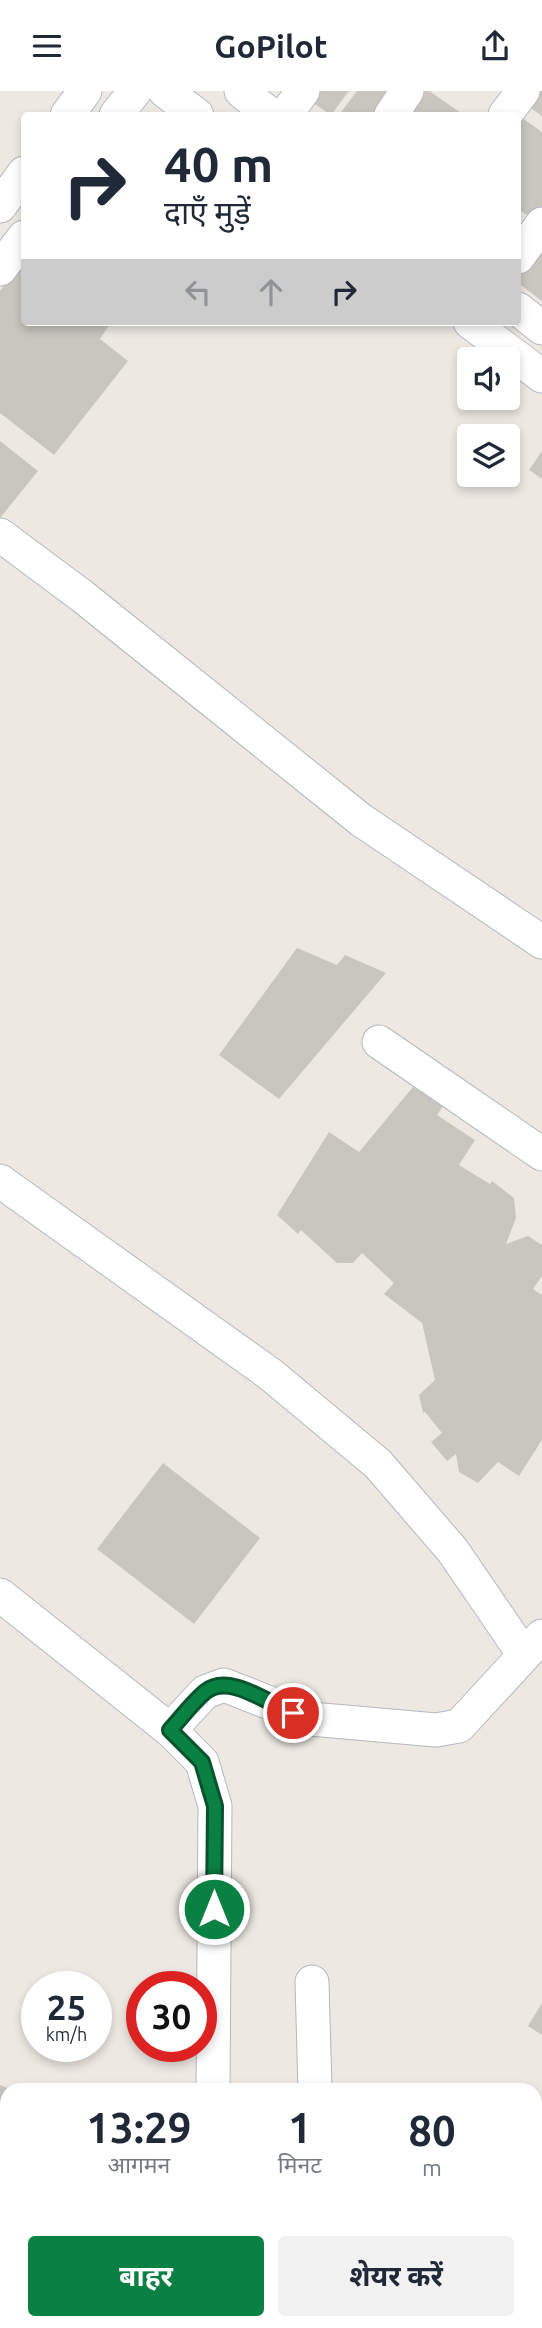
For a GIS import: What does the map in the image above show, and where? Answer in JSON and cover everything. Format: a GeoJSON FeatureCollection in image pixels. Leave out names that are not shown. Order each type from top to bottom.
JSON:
{"type":"FeatureCollection","features":[{"type":"Feature","properties":{"kind":"street"},"geometry":{"type":"LineString","coordinates":[[69,112],[86,91]]}},
{"type":"Feature","properties":{"kind":"street"},"geometry":{"type":"LineString","coordinates":[[118,112],[135,91]]}},
{"type":"Feature","properties":{"kind":"street"},"geometry":{"type":"LineString","coordinates":[[164,91],[193,112]]}},
{"type":"Feature","properties":{"kind":"street"},"geometry":{"type":"LineString","coordinates":[[241,91],[267,112]]}},
{"type":"Feature","properties":{"kind":"street"},"geometry":{"type":"LineString","coordinates":[[287,112],[303,91]]}},
{"type":"Feature","properties":{"kind":"street"},"geometry":{"type":"LineString","coordinates":[[393,112],[407,91]]}},
{"type":"Feature","properties":{"kind":"street"},"geometry":{"type":"LineString","coordinates":[[507,112],[523,91]]}},
{"type":"Feature","properties":{"kind":"street"},"geometry":{"type":"LineString","coordinates":[[0,206],[21,177]]}},
{"type":"Feature","properties":{"kind":"street"},"geometry":{"type":"LineString","coordinates":[[521,253],[542,223]]}},
{"type":"Feature","properties":{"kind":"street"},"geometry":{"type":"LineString","coordinates":[[0,269],[21,241]]}},
{"type":"Feature","properties":{"kind":"street"},"geometry":{"type":"LineString","coordinates":[[521,311],[542,328]]}},
{"type":"Feature","properties":{"kind":"street"},"geometry":{"type":"LineString","coordinates":[[475,326],[542,376]]}},
{"type":"Feature","properties":{"kind":"street"},"geometry":{"type":"LineString","coordinates":[[0,535],[82,596],[360,820],[542,942]]}},
{"type":"Feature","properties":{"kind":"street"},"geometry":{"type":"LineString","coordinates":[[379,1042],[542,1154]]}},
{"type":"Feature","properties":{"kind":"street"},"geometry":{"type":"LineString","coordinates":[[0,1181],[270,1374],[378,1464],[533,1645],[459,1726],[436,1730],[311,1719],[224,1685],[205,1692],[170,1730]]}},
{"type":"Feature","properties":{"kind":"street"},"geometry":{"type":"LineString","coordinates":[[0,1595],[170,1730],[202,1762],[215,1806],[213,2083]]}},
{"type":"Feature","properties":{"kind":"street"},"geometry":{"type":"LineString","coordinates":[[312,1982],[315,2083]]}},
{"type":"Feature","properties":{"kind":"building"},"geometry":{"type":"Polygon","coordinates":[[[311,91],[349,91],[333,112],[327,112],[306,98],[311,91]]]}},
{"type":"Feature","properties":{"kind":"building"},"geometry":{"type":"Polygon","coordinates":[[[357,91],[400,91],[384,112],[341,112],[357,91]]]}},
{"type":"Feature","properties":{"kind":"building"},"geometry":{"type":"Polygon","coordinates":[[[425,91],[429,91],[460,112],[410,112],[425,91]]]}},
{"type":"Feature","properties":{"kind":"building"},"geometry":{"type":"Polygon","coordinates":[[[534,91],[542,91],[542,116],[525,104],[534,91]]]}},
{"type":"Feature","properties":{"kind":"building"},"geometry":{"type":"Polygon","coordinates":[[[521,117],[542,132],[542,206],[533,219],[521,211],[521,117]]]}},
{"type":"Feature","properties":{"kind":"building"},"geometry":{"type":"Polygon","coordinates":[[[542,243],[542,301],[521,285],[521,271],[542,243]]]}},
{"type":"Feature","properties":{"kind":"building"},"geometry":{"type":"Polygon","coordinates":[[[21,263],[21,326],[108,326],[100,339],[128,361],[54,455],[0,413],[0,291],[21,263]]]}},
{"type":"Feature","properties":{"kind":"building"},"geometry":{"type":"Polygon","coordinates":[[[0,441],[38,471],[0,518],[0,441]]]}},
{"type":"Feature","properties":{"kind":"building"},"geometry":{"type":"Polygon","coordinates":[[[542,451],[542,479],[529,470],[542,451]]]}},
{"type":"Feature","properties":{"kind":"building"},"geometry":{"type":"Polygon","coordinates":[[[297,948],[337,965],[345,955],[386,973],[279,1099],[219,1055],[297,948]]]}},
{"type":"Feature","properties":{"kind":"building"},"geometry":{"type":"Polygon","coordinates":[[[413,1087],[443,1106],[437,1115],[475,1140],[459,1165],[490,1184],[492,1181],[514,1198],[516,1218],[506,1244],[528,1236],[542,1245],[542,1276],[533,1289],[542,1295],[542,1440],[519,1476],[498,1462],[478,1483],[459,1472],[456,1454],[447,1461],[431,1442],[442,1433],[425,1412],[423,1413],[419,1395],[435,1380],[422,1323],[384,1294],[394,1283],[362,1253],[353,1263],[337,1263],[301,1230],[298,1234],[277,1215],[329,1132],[359,1152],[413,1087]]]}},
{"type":"Feature","properties":{"kind":"building"},"geometry":{"type":"Polygon","coordinates":[[[163,1463],[260,1538],[194,1624],[97,1549],[163,1463]]]}},
{"type":"Feature","properties":{"kind":"building"},"geometry":{"type":"Polygon","coordinates":[[[542,2003],[542,2035],[528,2026],[542,2003]]]}},
{"type":"Feature","properties":{"kind":"route"},"geometry":{"type":"LineString","coordinates":[[214,1909],[215,1806],[202,1762],[170,1730],[205,1692],[224,1685],[236,1687],[293,1713]]}}]}
